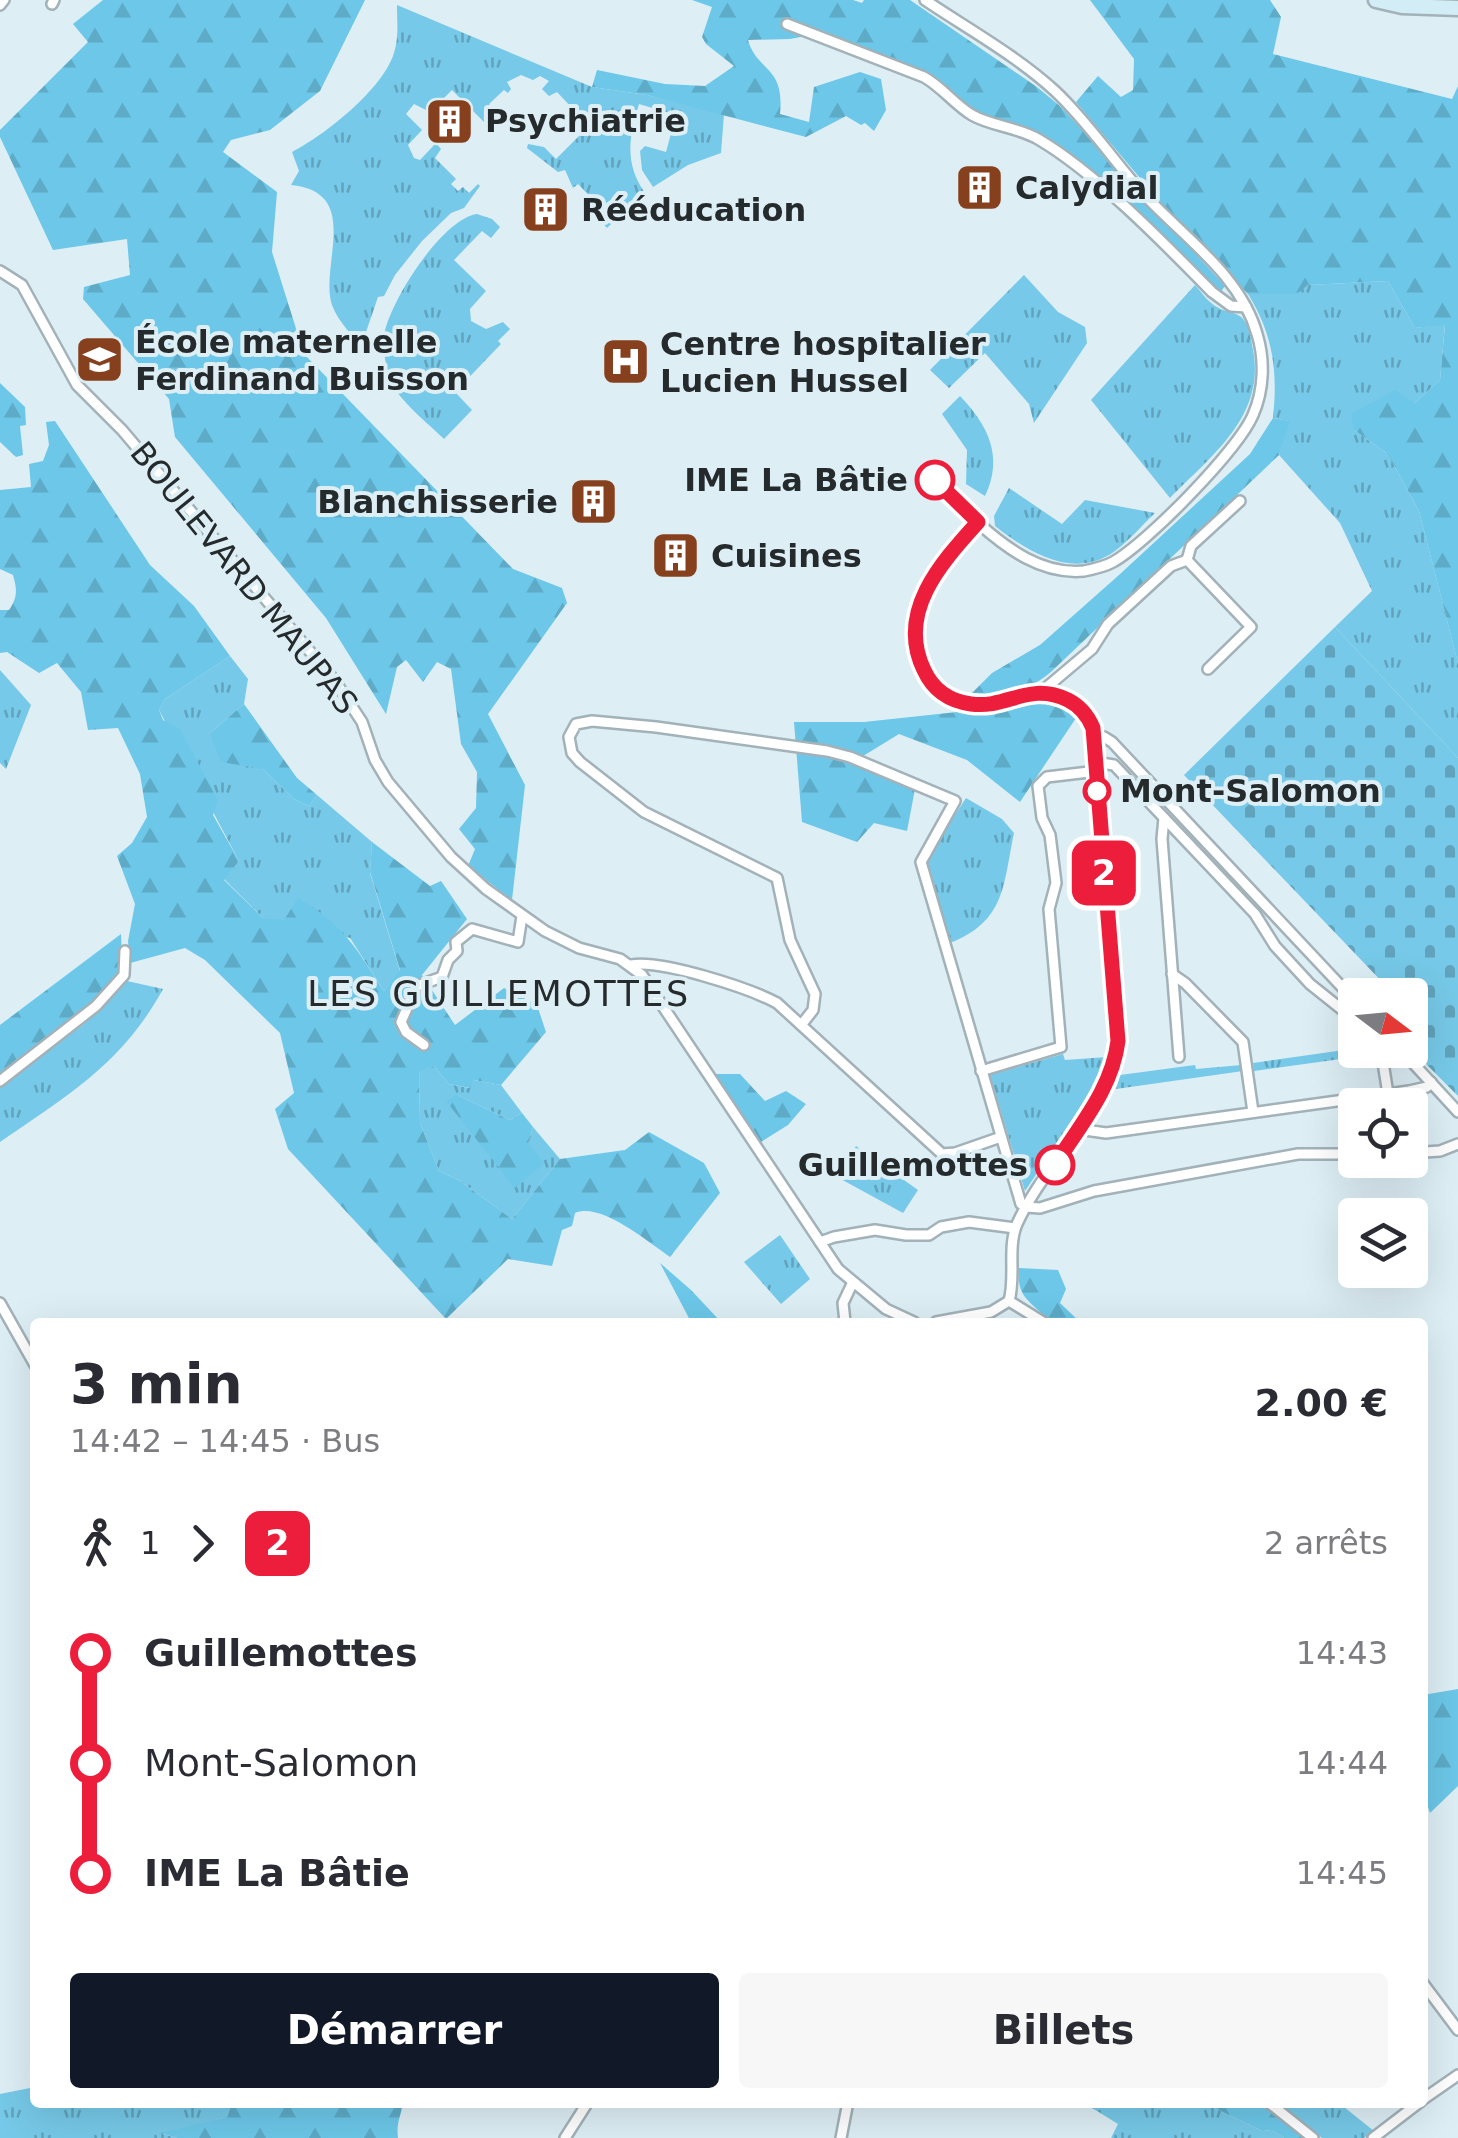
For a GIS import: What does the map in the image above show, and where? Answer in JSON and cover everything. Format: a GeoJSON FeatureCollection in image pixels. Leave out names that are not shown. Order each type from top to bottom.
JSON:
{"type":"FeatureCollection","features":[{"type":"Feature","properties":{"kind":"street"},"geometry":{"type":"LineString","coordinates":[[925,0],[1056,92],[1141,191],[1229,281],[1246,307],[1260,345],[1262,379],[1254,413],[1218,465],[1120,557],[1086,570],[1046,567],[1023,557],[978,522],[946,559],[921,598],[914,636],[920,660],[936,689],[960,702],[988,704],[1042,692],[1092,650],[1108,624],[1170,566],[1187,560]]}},
{"type":"Feature","properties":{"kind":"street"},"geometry":{"type":"LineString","coordinates":[[1376,0],[1402,6],[1458,8]]}},
{"type":"Feature","properties":{"kind":"street"},"geometry":{"type":"LineString","coordinates":[[786,24],[924,77],[971,114],[1039,140],[1104,191],[1212,292],[1231,306],[1246,307]]}},
{"type":"Feature","properties":{"kind":"street","name":"BOULEVARD MAUPAS"},"geometry":{"type":"LineString","coordinates":[[0,271],[22,286],[60,356],[92,402],[113,420],[314,654],[360,719],[388,782],[452,857],[522,916],[559,939],[631,964],[652,963],[777,1003],[942,1154],[956,1153],[1001,1136]]}},
{"type":"Feature","properties":{"kind":"street"},"geometry":{"type":"LineString","coordinates":[[1187,560],[1191,546],[1240,501]]}},
{"type":"Feature","properties":{"kind":"street"},"geometry":{"type":"LineString","coordinates":[[1187,560],[1251,627],[1208,669]]}},
{"type":"Feature","properties":{"kind":"street"},"geometry":{"type":"LineString","coordinates":[[1009,1302],[1015,1228],[1112,1072],[1118,1041],[1094,737],[1090,721],[1081,710],[1065,699],[1042,692]]}},
{"type":"Feature","properties":{"kind":"street"},"geometry":{"type":"LineString","coordinates":[[802,1024],[813,1010],[816,994],[790,940],[777,878],[644,812],[572,752],[569,737],[576,724],[592,721],[656,727],[850,757],[955,801],[921,862],[924,881],[1020,1204],[1040,1208],[1094,1192],[1298,1154],[1338,1154]]}},
{"type":"Feature","properties":{"kind":"street"},"geometry":{"type":"LineString","coordinates":[[1094,737],[1112,742],[1338,982]]}},
{"type":"Feature","properties":{"kind":"street"},"geometry":{"type":"LineString","coordinates":[[982,1072],[1060,1048],[1049,910],[1056,883],[1038,786],[1048,777],[1089,772],[1102,763],[1114,765],[1255,914],[1275,946],[1310,984],[1338,1006]]}},
{"type":"Feature","properties":{"kind":"street"},"geometry":{"type":"LineString","coordinates":[[1164,818],[1162,839],[1179,1057]]}},
{"type":"Feature","properties":{"kind":"street"},"geometry":{"type":"LineString","coordinates":[[424,1045],[406,1032],[401,1022],[417,986],[442,977],[448,960],[457,951],[456,942],[466,932],[472,930],[518,942],[522,916]]}},
{"type":"Feature","properties":{"kind":"street"},"geometry":{"type":"LineString","coordinates":[[0,1081],[96,1006],[124,975],[125,952]]}},
{"type":"Feature","properties":{"kind":"street"},"geometry":{"type":"LineString","coordinates":[[631,964],[655,994],[838,1270],[886,1308],[906,1318]]}},
{"type":"Feature","properties":{"kind":"street"},"geometry":{"type":"LineString","coordinates":[[1172,974],[1243,1042],[1253,1112]]}},
{"type":"Feature","properties":{"kind":"street"},"geometry":{"type":"LineString","coordinates":[[1418,1068],[1458,1112]]}},
{"type":"Feature","properties":{"kind":"street"},"geometry":{"type":"LineString","coordinates":[[1422,1088],[1432,1082]]}},
{"type":"Feature","properties":{"kind":"street"},"geometry":{"type":"LineString","coordinates":[[1078,1129],[1106,1133],[1338,1101]]}},
{"type":"Feature","properties":{"kind":"street"},"geometry":{"type":"LineString","coordinates":[[1428,1152],[1458,1144]]}},
{"type":"Feature","properties":{"kind":"street"},"geometry":{"type":"LineString","coordinates":[[820,1242],[875,1230],[906,1236],[929,1234],[940,1227],[970,1222],[1015,1228]]}},
{"type":"Feature","properties":{"kind":"street"},"geometry":{"type":"LineString","coordinates":[[844,1318],[842,1303],[853,1282]]}},
{"type":"Feature","properties":{"kind":"street"},"geometry":{"type":"LineString","coordinates":[[958,1318],[991,1312],[1009,1302]]}},
{"type":"Feature","properties":{"kind":"street"},"geometry":{"type":"LineString","coordinates":[[1009,1302],[1036,1318]]}},
{"type":"Feature","properties":{"kind":"street"},"geometry":{"type":"LineString","coordinates":[[0,1303],[30,1356]]}},
{"type":"Feature","properties":{"kind":"street"},"geometry":{"type":"LineString","coordinates":[[1428,1990],[1458,2030]]}},
{"type":"Feature","properties":{"kind":"street"},"geometry":{"type":"LineString","coordinates":[[1428,2096],[1458,2076]]}},
{"type":"Feature","properties":{"kind":"street"},"geometry":{"type":"LineString","coordinates":[[565,2138],[584,2108]]}},
{"type":"Feature","properties":{"kind":"street"},"geometry":{"type":"LineString","coordinates":[[843,2137],[847,2108]]}},
{"type":"Feature","properties":{"kind":"street"},"geometry":{"type":"LineString","coordinates":[[1276,2108],[1313,2138]]}},
{"type":"Feature","properties":{"kind":"street"},"geometry":{"type":"LineString","coordinates":[[1373,2138],[1412,2108]]}},
{"type":"Feature","properties":{"kind":"green space"},"geometry":{"type":"Polygon","coordinates":[[[103,0],[365,0],[320,91],[270,130],[231,140],[223,152],[277,192],[272,252],[304,354],[513,569],[562,588],[567,603],[488,714],[525,785],[512,900],[468,866],[475,849],[459,829],[476,808],[477,772],[461,744],[451,669],[437,662],[423,682],[406,660],[397,667],[386,714],[326,618],[175,437],[169,399],[83,299],[84,287],[130,275],[127,239],[53,250],[0,137],[0,130],[88,42],[73,24],[103,0]]]}},
{"type":"Feature","properties":{"kind":"green space"},"geometry":{"type":"Polygon","coordinates":[[[692,0],[910,0],[1061,107],[1225,286],[1220,293],[1133,211],[1047,141],[1027,129],[978,115],[922,74],[821,33],[790,39],[748,40],[778,86],[780,114],[809,122],[814,87],[860,72],[881,79],[886,110],[874,131],[846,116],[806,137],[647,95],[592,87],[597,70],[665,84],[705,86],[734,66],[702,37],[712,7],[692,0]]]}},
{"type":"Feature","properties":{"kind":"green space"},"geometry":{"type":"Polygon","coordinates":[[[1090,0],[1270,0],[1281,17],[1273,54],[1452,99],[1458,86],[1458,663],[1419,511],[1388,454],[1354,430],[1351,414],[1395,390],[1415,403],[1440,380],[1445,325],[1415,328],[1388,281],[1308,285],[1297,294],[1248,294],[1177,222],[1076,102],[1098,76],[1121,97],[1133,90],[1134,59],[1090,0]]]}},
{"type":"Feature","properties":{"kind":"green space"},"geometry":{"type":"Polygon","coordinates":[[[397,5],[592,87],[647,95],[724,114],[721,153],[688,165],[653,187],[642,170],[640,151],[645,146],[666,152],[676,115],[639,104],[630,150],[634,171],[645,193],[607,228],[599,219],[605,212],[578,184],[573,188],[565,170],[558,172],[527,148],[528,144],[544,147],[556,159],[586,129],[557,92],[549,96],[542,89],[549,81],[540,76],[533,80],[521,75],[507,82],[511,89],[508,93],[504,90],[489,104],[499,114],[488,126],[452,90],[430,112],[414,104],[406,114],[422,130],[408,145],[414,158],[420,160],[436,143],[441,149],[435,158],[456,179],[451,184],[458,191],[463,187],[469,193],[480,186],[464,208],[451,213],[422,241],[384,296],[378,297],[365,335],[366,351],[332,305],[332,216],[326,201],[313,191],[291,185],[299,171],[292,152],[336,123],[366,96],[388,67],[396,47],[397,5]]]}},
{"type":"Feature","properties":{"kind":"green space"},"geometry":{"type":"Polygon","coordinates":[[[477,214],[492,219],[500,227],[491,238],[482,231],[454,260],[486,291],[470,309],[471,321],[486,329],[503,322],[510,329],[498,341],[501,344],[455,392],[472,410],[444,439],[394,388],[385,358],[384,335],[396,302],[420,264],[449,230],[477,214]]]}},
{"type":"Feature","properties":{"kind":"green space"},"geometry":{"type":"Polygon","coordinates":[[[1024,275],[1058,312],[1085,327],[1087,343],[1034,423],[1029,404],[985,353],[949,388],[930,370],[1024,275]]]}},
{"type":"Feature","properties":{"kind":"green space"},"geometry":{"type":"Polygon","coordinates":[[[1388,281],[1415,328],[1445,324],[1440,380],[1415,403],[1354,430],[1388,454],[1419,511],[1458,663],[1458,758],[1335,627],[1372,591],[1340,523],[1279,455],[1289,421],[1273,418],[1272,353],[1248,294],[1296,294],[1308,285],[1388,281]]]}},
{"type":"Feature","properties":{"kind":"green space"},"geometry":{"type":"Polygon","coordinates":[[[1195,285],[1214,305],[1244,320],[1251,338],[1255,374],[1251,395],[1232,433],[1170,498],[1091,400],[1195,285]]]}},
{"type":"Feature","properties":{"kind":"green space"},"geometry":{"type":"Polygon","coordinates":[[[0,383],[25,407],[26,425],[20,426],[23,455],[16,457],[0,442],[0,383]]]}},
{"type":"Feature","properties":{"kind":"green space"},"geometry":{"type":"Polygon","coordinates":[[[960,396],[978,418],[990,442],[993,468],[985,496],[966,484],[967,450],[942,414],[960,396]]]}},
{"type":"Feature","properties":{"kind":"green space"},"geometry":{"type":"Polygon","coordinates":[[[1273,418],[1290,421],[1279,455],[1052,671],[1015,691],[972,693],[992,673],[1040,645],[1119,575],[1250,454],[1273,418]]]}},
{"type":"Feature","properties":{"kind":"green space"},"geometry":{"type":"Polygon","coordinates":[[[55,421],[150,565],[194,606],[230,656],[165,699],[159,710],[163,720],[180,729],[218,800],[213,815],[239,861],[224,880],[263,918],[284,920],[298,898],[314,908],[348,939],[384,991],[400,970],[370,872],[372,842],[430,886],[441,881],[467,919],[422,975],[455,1025],[504,988],[537,1005],[546,1032],[501,1085],[474,1080],[470,1088],[449,1084],[434,1066],[419,1071],[420,1123],[439,1171],[460,1181],[512,1219],[560,1159],[625,1150],[649,1132],[704,1163],[720,1193],[670,1257],[611,1218],[586,1211],[575,1213],[572,1226],[562,1230],[552,1266],[508,1259],[445,1318],[288,1149],[275,1109],[294,1093],[280,1033],[205,960],[185,948],[130,963],[128,941],[135,904],[117,856],[132,843],[147,817],[140,774],[118,728],[88,730],[81,692],[57,663],[39,673],[7,652],[0,653],[0,610],[9,610],[16,593],[13,575],[0,569],[0,490],[31,487],[29,464],[43,461],[49,445],[46,422],[55,421]]]}},
{"type":"Feature","properties":{"kind":"green space"},"geometry":{"type":"Polygon","coordinates":[[[1009,488],[1062,524],[1085,500],[1155,513],[1115,551],[1099,560],[1068,563],[1037,553],[995,526],[994,516],[1009,488]]]}},
{"type":"Feature","properties":{"kind":"green space"},"geometry":{"type":"Polygon","coordinates":[[[1335,627],[1458,758],[1458,1096],[1428,1066],[1428,978],[1378,978],[1184,775],[1335,627]]]}},
{"type":"Feature","properties":{"kind":"green space"},"geometry":{"type":"Polygon","coordinates":[[[230,656],[248,679],[244,704],[210,733],[263,769],[294,799],[309,806],[317,795],[372,842],[370,873],[400,971],[384,991],[350,938],[263,918],[224,879],[239,861],[159,710],[165,699],[230,656]]]}},
{"type":"Feature","properties":{"kind":"green space"},"geometry":{"type":"Polygon","coordinates":[[[0,670],[31,705],[6,769],[0,763],[0,670]]]}},
{"type":"Feature","properties":{"kind":"green space"},"geometry":{"type":"Polygon","coordinates":[[[1032,700],[1063,704],[1076,718],[1020,802],[967,760],[899,734],[850,764],[915,789],[907,831],[874,823],[857,842],[802,822],[794,722],[864,722],[957,712],[985,714],[1032,700]]]}},
{"type":"Feature","properties":{"kind":"green space"},"geometry":{"type":"Polygon","coordinates":[[[244,704],[297,778],[317,795],[309,806],[294,799],[263,769],[221,762],[210,733],[244,704]]]}},
{"type":"Feature","properties":{"kind":"green space"},"geometry":{"type":"Polygon","coordinates":[[[966,798],[1002,819],[1014,833],[1004,885],[992,912],[982,924],[950,943],[925,861],[966,798]]]}},
{"type":"Feature","properties":{"kind":"green space"},"geometry":{"type":"Polygon","coordinates":[[[121,934],[119,972],[78,1018],[0,1078],[0,1025],[121,934]]]}},
{"type":"Feature","properties":{"kind":"green space"},"geometry":{"type":"Polygon","coordinates":[[[127,981],[163,989],[130,1038],[92,1076],[0,1142],[0,1085],[83,1025],[127,981]]]}},
{"type":"Feature","properties":{"kind":"green space"},"geometry":{"type":"Polygon","coordinates":[[[1337,1051],[1338,1059],[1254,1071],[1253,1063],[1337,1051]]]}},
{"type":"Feature","properties":{"kind":"green space"},"geometry":{"type":"Polygon","coordinates":[[[1063,1054],[1065,1060],[1107,1057],[1100,1079],[1025,1191],[990,1075],[1063,1054]]]}},
{"type":"Feature","properties":{"kind":"green space"},"geometry":{"type":"Polygon","coordinates":[[[1195,1065],[1196,1069],[1242,1065],[1243,1071],[1116,1089],[1120,1075],[1195,1065]]]}},
{"type":"Feature","properties":{"kind":"green space"},"geometry":{"type":"Polygon","coordinates":[[[434,1066],[449,1084],[469,1088],[474,1080],[501,1085],[522,1113],[510,1120],[457,1095],[528,1143],[533,1127],[560,1159],[512,1219],[460,1181],[439,1171],[420,1123],[419,1070],[434,1066]]]}},
{"type":"Feature","properties":{"kind":"green space"},"geometry":{"type":"Polygon","coordinates":[[[714,1074],[740,1074],[765,1101],[786,1091],[806,1104],[788,1125],[761,1142],[714,1074]]]}},
{"type":"Feature","properties":{"kind":"green space"},"geometry":{"type":"Polygon","coordinates":[[[457,1095],[510,1120],[522,1113],[533,1127],[528,1143],[544,1163],[515,1188],[446,1101],[457,1095]]]}},
{"type":"Feature","properties":{"kind":"green space"},"geometry":{"type":"Polygon","coordinates":[[[856,1146],[918,1190],[903,1213],[837,1177],[856,1146]]]}},
{"type":"Feature","properties":{"kind":"green space"},"geometry":{"type":"Polygon","coordinates":[[[780,1235],[810,1279],[781,1304],[744,1262],[780,1235]]]}},
{"type":"Feature","properties":{"kind":"green space"},"geometry":{"type":"Polygon","coordinates":[[[660,1263],[717,1318],[689,1318],[660,1263]]]}},
{"type":"Feature","properties":{"kind":"green space"},"geometry":{"type":"Polygon","coordinates":[[[1019,1268],[1058,1270],[1066,1289],[1060,1303],[1076,1318],[1045,1318],[1026,1299],[1019,1268]]]}},
{"type":"Feature","properties":{"kind":"green space"},"geometry":{"type":"Polygon","coordinates":[[[1458,1689],[1458,1786],[1430,1813],[1428,1807],[1428,1694],[1458,1689]]]}},
{"type":"Feature","properties":{"kind":"green space"},"geometry":{"type":"Polygon","coordinates":[[[30,2088],[30,2108],[230,2108],[227,2117],[163,2134],[177,2138],[0,2138],[0,2094],[30,2088]]]}},
{"type":"Feature","properties":{"kind":"green space"},"geometry":{"type":"Polygon","coordinates":[[[230,2108],[402,2108],[398,2138],[177,2138],[160,2133],[227,2117],[230,2108]]]}},
{"type":"Feature","properties":{"kind":"green space"},"geometry":{"type":"Polygon","coordinates":[[[1092,2108],[1214,2108],[1284,2138],[1111,2138],[1118,2124],[1092,2108]]]}},
{"type":"Feature","properties":{"kind":"green space"},"geometry":{"type":"Polygon","coordinates":[[[1214,2108],[1263,2108],[1308,2138],[1284,2138],[1272,2130],[1262,2131],[1214,2108]]]}},
{"type":"Feature","properties":{"kind":"green space"},"geometry":{"type":"Polygon","coordinates":[[[1282,2108],[1345,2108],[1374,2131],[1364,2138],[1322,2138],[1282,2108]]]}},
{"type":"Feature","properties":{"kind":"bus line","name":"2"},"geometry":{"type":"LineString","coordinates":[[935,480],[978,522],[928,585],[918,607],[914,636],[930,682],[943,694],[972,704],[988,704],[1034,692],[1054,694],[1074,704],[1093,728],[1118,1041],[1105,1088],[1055,1165]]}},
{"type":"Feature","properties":{"kind":"place","name":"Psychiatrie"},"geometry":{"type":"Point","coordinates":[450,121]}},
{"type":"Feature","properties":{"kind":"place","name":"Calydial"},"geometry":{"type":"Point","coordinates":[980,188]}},
{"type":"Feature","properties":{"kind":"place","name":"Rééducation"},"geometry":{"type":"Point","coordinates":[546,210]}},
{"type":"Feature","properties":{"kind":"place","name":"École maternelle Ferdinand Buisson"},"geometry":{"type":"Point","coordinates":[100,360]}},
{"type":"Feature","properties":{"kind":"place","name":"Centre hospitalier Lucien Hussel"},"geometry":{"type":"Point","coordinates":[625,362]}},
{"type":"Feature","properties":{"kind":"place","name":"IME La Bâtie"},"geometry":{"type":"Point","coordinates":[935,480]}},
{"type":"Feature","properties":{"kind":"place","name":"Blanchisserie"},"geometry":{"type":"Point","coordinates":[593,502]}},
{"type":"Feature","properties":{"kind":"place","name":"Cuisines"},"geometry":{"type":"Point","coordinates":[676,556]}},
{"type":"Feature","properties":{"kind":"place","name":"Mont-Salomon"},"geometry":{"type":"Point","coordinates":[1097,791]}},
{"type":"Feature","properties":{"kind":"place","name":"Guillemottes"},"geometry":{"type":"Point","coordinates":[1055,1165]}},
{"type":"Feature","properties":{"kind":"district","name":"LES GUILLEMOTTES"},"geometry":{"type":"Point","coordinates":[499,994]}}]}
